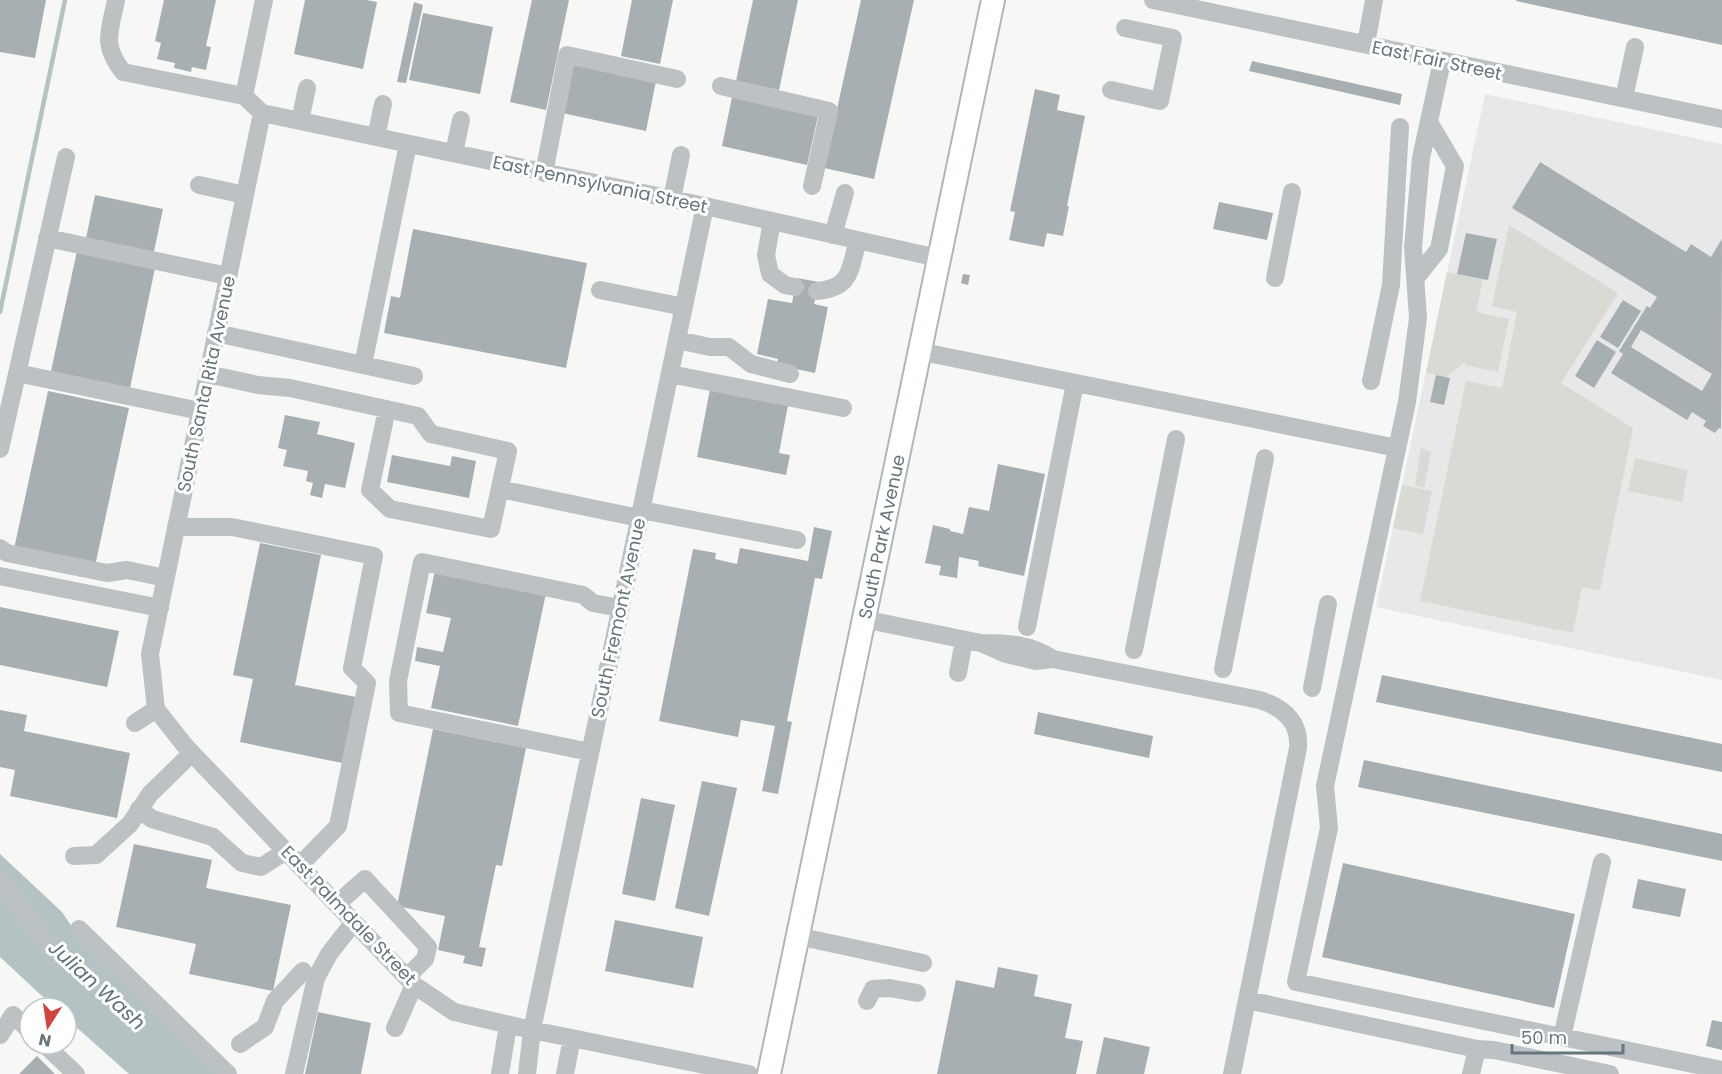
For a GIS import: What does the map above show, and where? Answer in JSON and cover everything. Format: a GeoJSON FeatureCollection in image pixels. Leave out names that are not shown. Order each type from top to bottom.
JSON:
{"type":"FeatureCollection","features":[{"type":"Feature","properties":{"kind":"main road","name":"South Park Avenue"},"geometry":{"type":"LineString","coordinates":[[769,1074],[993,0]]}},
{"type":"Feature","properties":{"kind":"street"},"geometry":{"type":"LineString","coordinates":[[116,0],[108,39],[112,58],[123,72],[244,96],[262,113]]}},
{"type":"Feature","properties":{"kind":"street"},"geometry":{"type":"LineString","coordinates":[[244,96],[264,0]]}},
{"type":"Feature","properties":{"kind":"street","name":"East Fair Street"},"geometry":{"type":"LineString","coordinates":[[1153,0],[1722,119]]}},
{"type":"Feature","properties":{"kind":"street"},"geometry":{"type":"LineString","coordinates":[[1366,44],[1374,0]]}},
{"type":"Feature","properties":{"kind":"street"},"geometry":{"type":"LineString","coordinates":[[1111,90],[1160,100],[1180,6]]}},
{"type":"Feature","properties":{"kind":"street"},"geometry":{"type":"LineString","coordinates":[[1125,28],[1173,38]]}},
{"type":"Feature","properties":{"kind":"street"},"geometry":{"type":"LineString","coordinates":[[1624,98],[1635,48]]}},
{"type":"Feature","properties":{"kind":"street"},"geometry":{"type":"LineString","coordinates":[[544,172],[567,55],[677,79]]}},
{"type":"Feature","properties":{"kind":"street"},"geometry":{"type":"LineString","coordinates":[[1443,61],[1421,158],[1413,247],[1418,318],[1407,402],[1325,786],[1329,828],[1296,982],[1722,1070]]}},
{"type":"Feature","properties":{"kind":"street"},"geometry":{"type":"LineString","coordinates":[[721,86],[829,111],[812,186]]}},
{"type":"Feature","properties":{"kind":"street"},"geometry":{"type":"LineString","coordinates":[[300,121],[307,88]]}},
{"type":"Feature","properties":{"kind":"street"},"geometry":{"type":"LineString","coordinates":[[376,137],[383,104]]}},
{"type":"Feature","properties":{"kind":"street","name":"East Pennsylvania Street"},"geometry":{"type":"LineString","coordinates":[[262,113],[705,206],[938,258]]}},
{"type":"Feature","properties":{"kind":"street","name":"South Santa Rita Avenue"},"geometry":{"type":"LineString","coordinates":[[156,709],[150,654],[262,113]]}},
{"type":"Feature","properties":{"kind":"street"},"geometry":{"type":"LineString","coordinates":[[454,153],[461,120]]}},
{"type":"Feature","properties":{"kind":"street"},"geometry":{"type":"LineString","coordinates":[[1415,279],[1439,249],[1455,165],[1429,122]]}},
{"type":"Feature","properties":{"kind":"street"},"geometry":{"type":"LineString","coordinates":[[1371,381],[1391,285],[1400,127]]}},
{"type":"Feature","properties":{"kind":"street"},"geometry":{"type":"LineString","coordinates":[[363,365],[408,144]]}},
{"type":"Feature","properties":{"kind":"street"},"geometry":{"type":"LineString","coordinates":[[672,200],[681,155]]}},
{"type":"Feature","properties":{"kind":"street"},"geometry":{"type":"LineString","coordinates":[[0,449],[66,157]]}},
{"type":"Feature","properties":{"kind":"street"},"geometry":{"type":"LineString","coordinates":[[199,185],[245,195]]}},
{"type":"Feature","properties":{"kind":"street"},"geometry":{"type":"LineString","coordinates":[[1275,278],[1292,192]]}},
{"type":"Feature","properties":{"kind":"street"},"geometry":{"type":"LineString","coordinates":[[833,235],[845,194]]}},
{"type":"Feature","properties":{"kind":"street","name":"South Fremont Avenue"},"geometry":{"type":"LineString","coordinates":[[527,1074],[532,1030],[705,206]]}},
{"type":"Feature","properties":{"kind":"street"},"geometry":{"type":"LineString","coordinates":[[772,221],[766,255],[770,274],[785,285],[795,287]]}},
{"type":"Feature","properties":{"kind":"street"},"geometry":{"type":"LineString","coordinates":[[47,238],[228,276]]}},
{"type":"Feature","properties":{"kind":"street"},"geometry":{"type":"LineString","coordinates":[[817,291],[830,290],[843,284],[849,273],[858,240]]}},
{"type":"Feature","properties":{"kind":"street"},"geometry":{"type":"LineString","coordinates":[[600,290],[684,307]]}},
{"type":"Feature","properties":{"kind":"street"},"geometry":{"type":"LineString","coordinates":[[216,333],[414,376]]}},
{"type":"Feature","properties":{"kind":"street"},"geometry":{"type":"LineString","coordinates":[[677,340],[710,347],[729,347],[751,364],[790,374]]}},
{"type":"Feature","properties":{"kind":"street"},"geometry":{"type":"LineString","coordinates":[[918,351],[1397,448]]}},
{"type":"Feature","properties":{"kind":"street"},"geometry":{"type":"LineString","coordinates":[[17,374],[200,411]]}},
{"type":"Feature","properties":{"kind":"street"},"geometry":{"type":"LineString","coordinates":[[208,374],[258,385],[290,388],[387,409],[418,416],[431,434],[508,451],[491,529],[390,509],[370,490],[387,409]]}},
{"type":"Feature","properties":{"kind":"street"},"geometry":{"type":"LineString","coordinates":[[670,374],[843,408]]}},
{"type":"Feature","properties":{"kind":"street"},"geometry":{"type":"LineString","coordinates":[[1027,627],[1075,383]]}},
{"type":"Feature","properties":{"kind":"street"},"geometry":{"type":"LineString","coordinates":[[1134,650],[1176,439]]}},
{"type":"Feature","properties":{"kind":"street"},"geometry":{"type":"LineString","coordinates":[[1223,669],[1265,458]]}},
{"type":"Feature","properties":{"kind":"street"},"geometry":{"type":"LineString","coordinates":[[500,489],[797,540]]}},
{"type":"Feature","properties":{"kind":"street"},"geometry":{"type":"LineString","coordinates":[[176,528],[232,527],[374,556],[352,668],[367,683],[338,826],[300,865]]}},
{"type":"Feature","properties":{"kind":"street"},"geometry":{"type":"LineString","coordinates":[[0,548],[7,553],[107,573],[127,570],[166,578]]}},
{"type":"Feature","properties":{"kind":"street"},"geometry":{"type":"LineString","coordinates":[[590,752],[399,713],[398,681],[422,562],[583,595],[592,603],[620,608]]}},
{"type":"Feature","properties":{"kind":"street"},"geometry":{"type":"LineString","coordinates":[[0,576],[160,608]]}},
{"type":"Feature","properties":{"kind":"street"},"geometry":{"type":"LineString","coordinates":[[1312,688],[1328,604]]}},
{"type":"Feature","properties":{"kind":"street"},"geometry":{"type":"LineString","coordinates":[[863,619],[973,642],[1026,659],[1036,661],[1053,659],[1260,700],[1280,709],[1290,718],[1299,738],[1298,748],[1232,1074]]}},
{"type":"Feature","properties":{"kind":"street"},"geometry":{"type":"LineString","coordinates":[[958,674],[973,642]]}},
{"type":"Feature","properties":{"kind":"street"},"geometry":{"type":"LineString","coordinates":[[135,723],[156,709]]}},
{"type":"Feature","properties":{"kind":"street","name":"East Palmdale Street"},"geometry":{"type":"LineString","coordinates":[[156,709],[192,753],[411,981],[454,1012],[705,1070],[749,1074]]}},
{"type":"Feature","properties":{"kind":"street"},"geometry":{"type":"LineString","coordinates":[[74,856],[96,855],[130,824],[150,794],[192,753]]}},
{"type":"Feature","properties":{"kind":"street"},"geometry":{"type":"LineString","coordinates":[[139,809],[152,819],[213,837],[242,863],[261,867],[286,851]]}},
{"type":"Feature","properties":{"kind":"street"},"geometry":{"type":"LineString","coordinates":[[1562,1037],[1602,862]]}},
{"type":"Feature","properties":{"kind":"street"},"geometry":{"type":"LineString","coordinates":[[0,878],[49,948]]}},
{"type":"Feature","properties":{"kind":"street"},"geometry":{"type":"LineString","coordinates":[[337,904],[365,879],[428,947],[425,959],[411,981],[395,1028]]}},
{"type":"Feature","properties":{"kind":"street"},"geometry":{"type":"LineString","coordinates":[[294,1074],[316,978],[329,954],[354,922]]}},
{"type":"Feature","properties":{"kind":"street"},"geometry":{"type":"LineString","coordinates":[[79,929],[228,1074]]}},
{"type":"Feature","properties":{"kind":"street"},"geometry":{"type":"LineString","coordinates":[[797,936],[923,963]]}},
{"type":"Feature","properties":{"kind":"street"},"geometry":{"type":"LineString","coordinates":[[240,1044],[265,1027],[274,1001],[303,972]]}},
{"type":"Feature","properties":{"kind":"street"},"geometry":{"type":"LineString","coordinates":[[867,1001],[873,989],[890,988],[917,993]]}},
{"type":"Feature","properties":{"kind":"street"},"geometry":{"type":"LineString","coordinates":[[1247,1000],[1477,1049],[1494,1050],[1610,1074]]}},
{"type":"Feature","properties":{"kind":"street"},"geometry":{"type":"LineString","coordinates":[[0,1035],[14,1015],[18,1019]]}},
{"type":"Feature","properties":{"kind":"street"},"geometry":{"type":"LineString","coordinates":[[500,1074],[507,1025]]}},
{"type":"Feature","properties":{"kind":"street"},"geometry":{"type":"LineString","coordinates":[[565,1074],[572,1038]]}},
{"type":"Feature","properties":{"kind":"street"},"geometry":{"type":"LineString","coordinates":[[1471,1074],[1477,1049]]}},
{"type":"Feature","properties":{"kind":"street"},"geometry":{"type":"LineString","coordinates":[[57,1056],[76,1074]]}},
{"type":"Feature","properties":{"kind":"shaded area"},"geometry":{"type":"Polygon","coordinates":[[[1485,94],[1722,144],[1722,680],[1376,607],[1485,94]]]}},
{"type":"Feature","properties":{"kind":"shaded area"},"geometry":{"type":"Polygon","coordinates":[[[1509,225],[1618,293],[1561,383],[1633,428],[1600,590],[1582,587],[1573,633],[1420,601],[1466,381],[1502,388],[1517,312],[1492,306],[1509,225]]]}},
{"type":"Feature","properties":{"kind":"shaded area"},"geometry":{"type":"Polygon","coordinates":[[[1447,272],[1483,279],[1476,312],[1509,319],[1498,372],[1465,365],[1465,362],[1446,377],[1426,373],[1447,272]]]}},
{"type":"Feature","properties":{"kind":"shaded area"},"geometry":{"type":"Polygon","coordinates":[[[1421,448],[1431,452],[1424,488],[1415,486],[1421,448]]]}},
{"type":"Feature","properties":{"kind":"shaded area"},"geometry":{"type":"Polygon","coordinates":[[[1635,458],[1688,470],[1682,502],[1628,491],[1635,458]]]}},
{"type":"Feature","properties":{"kind":"shaded area"},"geometry":{"type":"Polygon","coordinates":[[[1402,485],[1432,491],[1423,534],[1393,528],[1402,485]]]}},
{"type":"Feature","properties":{"kind":"water","name":"Julian Wash"},"geometry":{"type":"Polygon","coordinates":[[[0,854],[62,912],[84,945],[223,1074],[129,1074],[78,1029],[78,996],[42,996],[0,957],[0,854]]]}},
{"type":"Feature","properties":{"kind":"building"},"geometry":{"type":"Polygon","coordinates":[[[0,0],[46,0],[35,58],[0,52],[0,0]]]}},
{"type":"Feature","properties":{"kind":"building"},"geometry":{"type":"Polygon","coordinates":[[[164,0],[216,0],[206,46],[211,47],[206,70],[192,67],[191,72],[174,68],[175,63],[157,59],[161,43],[155,41],[164,0]]]}},
{"type":"Feature","properties":{"kind":"building"},"geometry":{"type":"Polygon","coordinates":[[[305,0],[377,2],[363,69],[294,54],[305,0]]]}},
{"type":"Feature","properties":{"kind":"building"},"geometry":{"type":"Polygon","coordinates":[[[532,0],[569,0],[546,110],[510,102],[532,0]]]}},
{"type":"Feature","properties":{"kind":"building"},"geometry":{"type":"Polygon","coordinates":[[[632,0],[673,0],[660,64],[621,56],[632,0]]]}},
{"type":"Feature","properties":{"kind":"building"},"geometry":{"type":"Polygon","coordinates":[[[753,0],[798,0],[779,90],[736,81],[753,0]]]}},
{"type":"Feature","properties":{"kind":"building"},"geometry":{"type":"Polygon","coordinates":[[[861,0],[914,0],[874,179],[824,168],[861,0]]]}},
{"type":"Feature","properties":{"kind":"building"},"geometry":{"type":"Polygon","coordinates":[[[1722,0],[1722,45],[1516,1],[1722,0]]]}},
{"type":"Feature","properties":{"kind":"building"},"geometry":{"type":"Polygon","coordinates":[[[414,2],[423,5],[406,83],[397,82],[414,2]]]}},
{"type":"Feature","properties":{"kind":"building"},"geometry":{"type":"Polygon","coordinates":[[[423,13],[493,27],[480,94],[409,80],[423,13]]]}},
{"type":"Feature","properties":{"kind":"building"},"geometry":{"type":"Polygon","coordinates":[[[1252,61],[1402,94],[1400,105],[1249,71],[1252,61]]]}},
{"type":"Feature","properties":{"kind":"building"},"geometry":{"type":"Polygon","coordinates":[[[572,64],[656,81],[646,131],[562,113],[572,64]]]}},
{"type":"Feature","properties":{"kind":"building"},"geometry":{"type":"Polygon","coordinates":[[[1035,89],[1060,95],[1057,110],[1085,116],[1063,236],[1047,233],[1044,247],[1009,240],[1015,212],[1010,211],[1035,89]]]}},
{"type":"Feature","properties":{"kind":"building"},"geometry":{"type":"Polygon","coordinates":[[[732,97],[818,116],[807,165],[722,146],[732,97]]]}},
{"type":"Feature","properties":{"kind":"building"},"geometry":{"type":"Polygon","coordinates":[[[1540,162],[1686,252],[1691,244],[1711,257],[1722,239],[1721,429],[1719,428],[1715,433],[1703,426],[1706,421],[1692,412],[1687,420],[1611,373],[1623,354],[1619,351],[1647,306],[1650,308],[1657,297],[1512,208],[1540,162]],[[1641,330],[1631,347],[1702,391],[1712,374],[1641,330]]]}},
{"type":"Feature","properties":{"kind":"building"},"geometry":{"type":"Polygon","coordinates":[[[95,195],[163,209],[153,256],[85,243],[95,195]]]}},
{"type":"Feature","properties":{"kind":"building"},"geometry":{"type":"Polygon","coordinates":[[[1219,202],[1273,213],[1267,240],[1213,229],[1219,202]]]}},
{"type":"Feature","properties":{"kind":"building"},"geometry":{"type":"Polygon","coordinates":[[[413,229],[587,263],[566,368],[384,333],[391,296],[400,298],[413,229]]]}},
{"type":"Feature","properties":{"kind":"building"},"geometry":{"type":"Polygon","coordinates":[[[1466,233],[1497,239],[1488,280],[1457,274],[1466,233]]]}},
{"type":"Feature","properties":{"kind":"building"},"geometry":{"type":"Polygon","coordinates":[[[77,251],[155,268],[130,388],[51,371],[77,251]]]}},
{"type":"Feature","properties":{"kind":"building"},"geometry":{"type":"Polygon","coordinates":[[[963,274],[970,275],[968,285],[961,283],[963,274]]]}},
{"type":"Feature","properties":{"kind":"building"},"geometry":{"type":"Polygon","coordinates":[[[797,278],[819,282],[814,304],[828,307],[815,373],[777,365],[778,359],[757,354],[768,299],[792,303],[797,278]]]}},
{"type":"Feature","properties":{"kind":"building"},"geometry":{"type":"Polygon","coordinates":[[[1623,300],[1641,311],[1618,348],[1600,337],[1623,300]]]}},
{"type":"Feature","properties":{"kind":"building"},"geometry":{"type":"Polygon","coordinates":[[[1597,340],[1616,352],[1594,388],[1575,376],[1597,340]]]}},
{"type":"Feature","properties":{"kind":"building"},"geometry":{"type":"Polygon","coordinates":[[[1436,375],[1450,378],[1444,405],[1430,402],[1436,375]]]}},
{"type":"Feature","properties":{"kind":"building"},"geometry":{"type":"Polygon","coordinates":[[[710,389],[788,405],[779,453],[790,455],[786,475],[697,457],[710,389]]]}},
{"type":"Feature","properties":{"kind":"building"},"geometry":{"type":"Polygon","coordinates":[[[48,391],[129,408],[95,566],[14,549],[48,391]]]}},
{"type":"Feature","properties":{"kind":"building"},"geometry":{"type":"Polygon","coordinates":[[[285,415],[320,422],[317,434],[355,443],[345,488],[325,484],[322,498],[310,495],[313,483],[306,481],[308,471],[283,466],[287,450],[278,448],[285,415]]]}},
{"type":"Feature","properties":{"kind":"building"},"geometry":{"type":"Polygon","coordinates":[[[392,455],[450,466],[452,456],[476,461],[469,498],[387,482],[392,455]]]}},
{"type":"Feature","properties":{"kind":"building"},"geometry":{"type":"Polygon","coordinates":[[[998,464],[1045,474],[1024,576],[978,566],[979,561],[959,557],[957,578],[939,575],[941,566],[925,563],[933,525],[963,534],[969,507],[989,511],[998,464]]]}},
{"type":"Feature","properties":{"kind":"building"},"geometry":{"type":"Polygon","coordinates":[[[814,527],[832,531],[822,579],[815,578],[787,721],[792,722],[778,794],[762,791],[775,726],[741,720],[738,737],[659,721],[693,549],[716,553],[715,559],[737,564],[740,548],[808,561],[814,527]]]}},
{"type":"Feature","properties":{"kind":"building"},"geometry":{"type":"Polygon","coordinates":[[[260,543],[321,555],[295,685],[356,697],[342,763],[240,742],[253,679],[233,675],[260,543]]]}},
{"type":"Feature","properties":{"kind":"building"},"geometry":{"type":"Polygon","coordinates":[[[435,570],[546,593],[518,726],[431,708],[440,666],[415,661],[417,647],[443,652],[451,618],[426,613],[435,570]]]}},
{"type":"Feature","properties":{"kind":"building"},"geometry":{"type":"Polygon","coordinates":[[[0,607],[119,631],[107,687],[0,665],[0,607]]]}},
{"type":"Feature","properties":{"kind":"building"},"geometry":{"type":"Polygon","coordinates":[[[1382,675],[1722,744],[1722,772],[1376,702],[1382,675]]]}},
{"type":"Feature","properties":{"kind":"building"},"geometry":{"type":"Polygon","coordinates":[[[0,710],[27,715],[24,731],[130,753],[117,818],[10,796],[15,770],[0,767],[0,710]]]}},
{"type":"Feature","properties":{"kind":"building"},"geometry":{"type":"Polygon","coordinates":[[[1038,712],[1153,736],[1149,758],[1034,734],[1038,712]]]}},
{"type":"Feature","properties":{"kind":"building"},"geometry":{"type":"Polygon","coordinates":[[[433,729],[526,748],[502,866],[496,865],[479,947],[486,948],[482,967],[463,963],[465,956],[438,950],[445,916],[397,906],[433,729]]]}},
{"type":"Feature","properties":{"kind":"building"},"geometry":{"type":"Polygon","coordinates":[[[1364,760],[1722,834],[1722,861],[1358,787],[1364,760]]]}},
{"type":"Feature","properties":{"kind":"building"},"geometry":{"type":"Polygon","coordinates":[[[702,781],[737,788],[709,916],[675,908],[702,781]]]}},
{"type":"Feature","properties":{"kind":"building"},"geometry":{"type":"Polygon","coordinates":[[[641,798],[675,805],[655,901],[622,894],[641,798]]]}},
{"type":"Feature","properties":{"kind":"building"},"geometry":{"type":"Polygon","coordinates":[[[134,844],[212,860],[206,888],[291,905],[273,991],[189,974],[196,944],[116,927],[134,844]]]}},
{"type":"Feature","properties":{"kind":"building"},"geometry":{"type":"Polygon","coordinates":[[[1343,863],[1575,914],[1554,1008],[1322,957],[1343,863]]]}},
{"type":"Feature","properties":{"kind":"building"},"geometry":{"type":"Polygon","coordinates":[[[1638,879],[1686,889],[1680,917],[1632,908],[1638,879]]]}},
{"type":"Feature","properties":{"kind":"building"},"geometry":{"type":"Polygon","coordinates":[[[615,920],[703,937],[693,988],[605,971],[615,920]]]}},
{"type":"Feature","properties":{"kind":"building"},"geometry":{"type":"Polygon","coordinates":[[[998,967],[1038,975],[1034,996],[1072,1004],[1065,1038],[1083,1041],[1076,1074],[937,1074],[956,980],[994,988],[998,967]]]}},
{"type":"Feature","properties":{"kind":"building"},"geometry":{"type":"Polygon","coordinates":[[[318,1012],[371,1023],[361,1074],[305,1074],[318,1012]]]}},
{"type":"Feature","properties":{"kind":"building"},"geometry":{"type":"Polygon","coordinates":[[[1712,1020],[1722,1022],[1722,1050],[1706,1046],[1712,1020]]]}},
{"type":"Feature","properties":{"kind":"building"},"geometry":{"type":"Polygon","coordinates":[[[1104,1037],[1150,1047],[1144,1074],[1096,1074],[1104,1037]]]}},
{"type":"Feature","properties":{"kind":"building"},"geometry":{"type":"Polygon","coordinates":[[[37,1056],[55,1074],[19,1074],[37,1056]]]}},
{"type":"Feature","properties":{"kind":"waterway"},"geometry":{"type":"LineString","coordinates":[[0,312],[65,0]]}}]}
